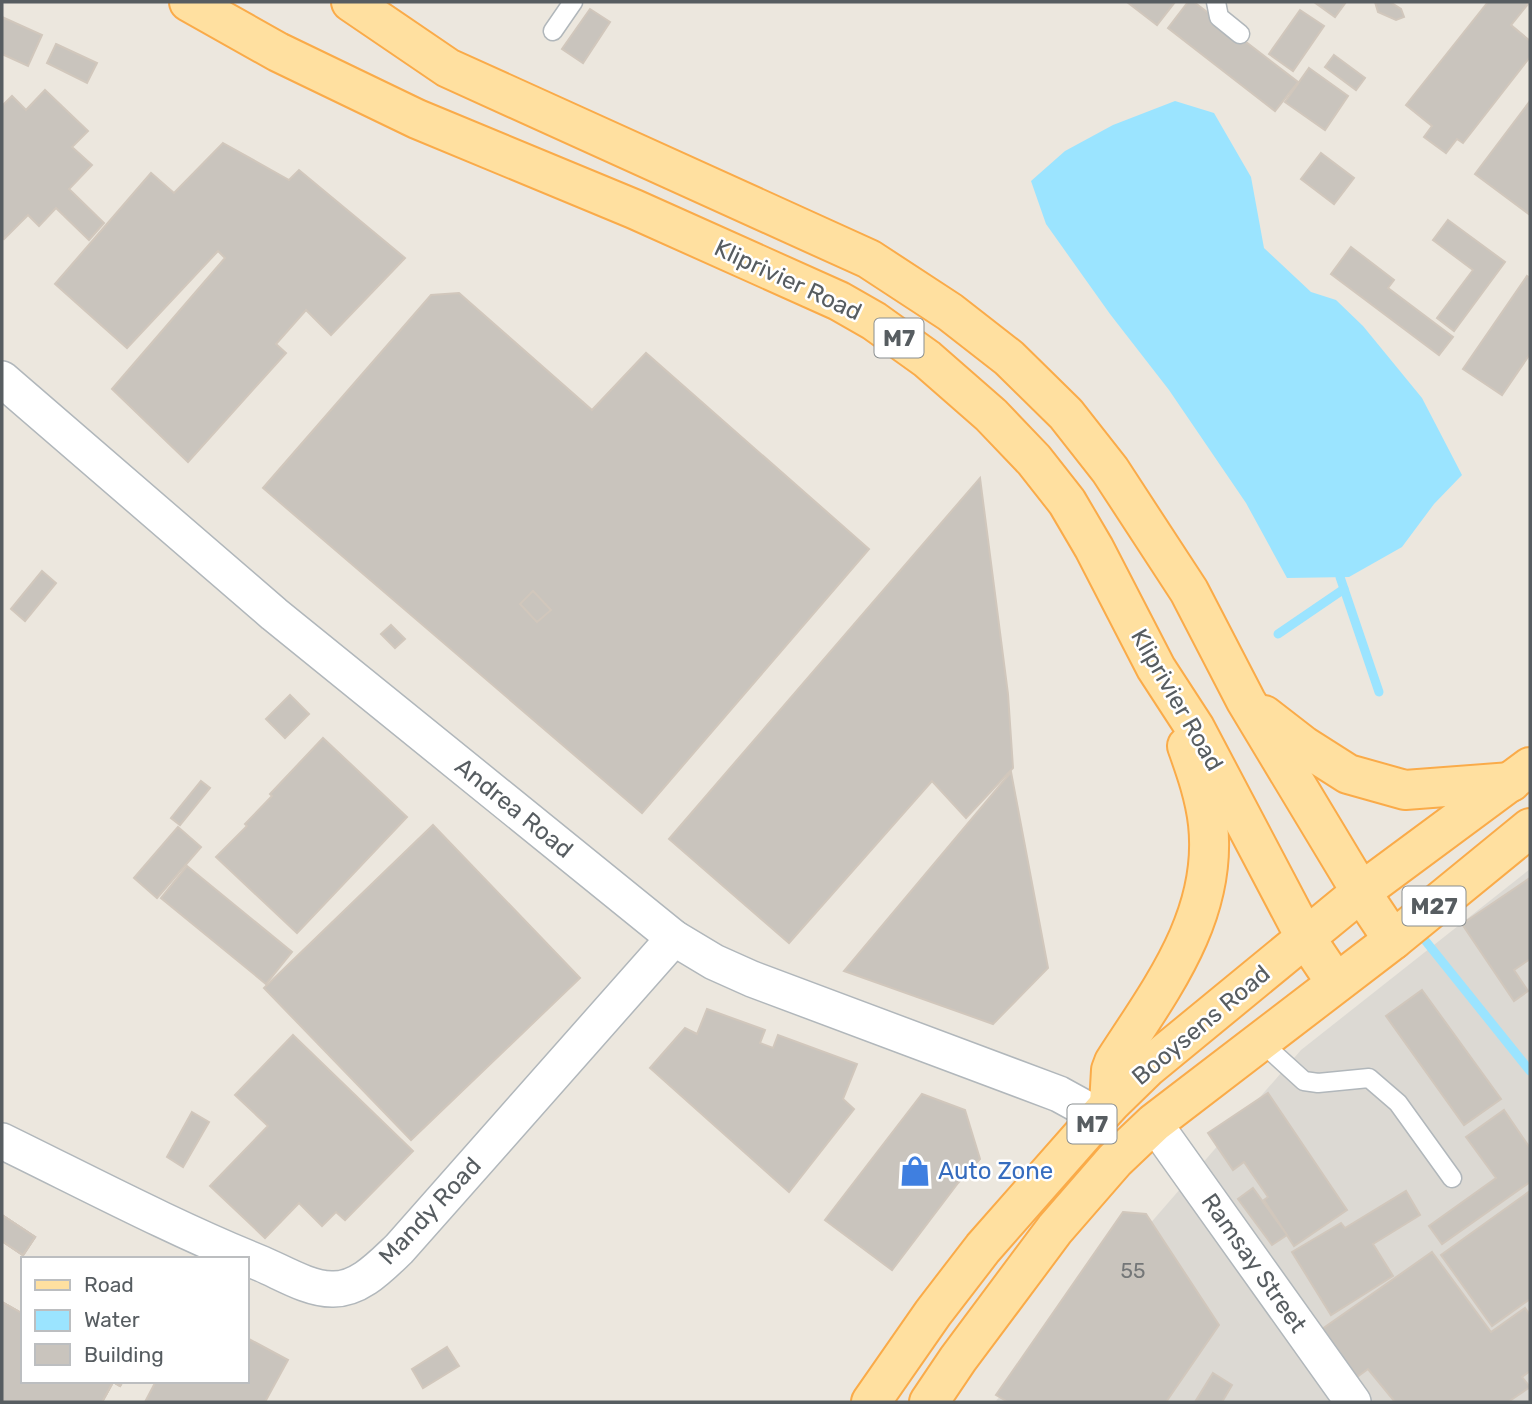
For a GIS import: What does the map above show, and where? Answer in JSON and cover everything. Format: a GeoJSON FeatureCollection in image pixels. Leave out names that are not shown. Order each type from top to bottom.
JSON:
{"type":"FeatureCollection","features":[{"type":"Feature","properties":{"kind":"main road","name":"Kliprivier Road"},"geometry":{"type":"LineString","coordinates":[[189,2],[278,51],[417,119],[740,255],[839,300],[927,359],[991,415],[1034,460],[1067,502],[1156,668],[1195,727],[1305,937],[1336,982]]}},
{"type":"Feature","properties":{"kind":"main road","name":"Kliprivier Road"},"geometry":{"type":"LineString","coordinates":[[351,2],[448,68],[869,259],[950,312],[1000,350],[1066,414],[1110,470],[1189,591],[1246,701],[1393,940]]}},
{"type":"Feature","properties":{"kind":"main road"},"geometry":{"type":"LineString","coordinates":[[1104,1110],[1114,1062],[1180,959],[1206,887],[1208,823],[1199,781],[1156,668]]}},
{"type":"Feature","properties":{"kind":"main road"},"geometry":{"type":"LineString","coordinates":[[1246,701],[1304,746],[1348,774],[1405,790],[1520,775]]}},
{"type":"Feature","properties":{"kind":"main road","name":"Booysens Road"},"geometry":{"type":"LineString","coordinates":[[872,1402],[933,1313],[983,1248],[1104,1110],[1148,1067],[1361,891],[1520,775]]}},
{"type":"Feature","properties":{"kind":"main road","name":"Booysens Road"},"geometry":{"type":"LineString","coordinates":[[929,1402],[1055,1229],[1115,1160],[1154,1123],[1393,940],[1530,828]]}},
{"type":"Feature","properties":{"kind":"street","name":"Andrea Road"},"geometry":{"type":"LineString","coordinates":[[2,379],[274,614],[674,938],[714,962],[752,979],[1104,1110]]}},
{"type":"Feature","properties":{"kind":"street","name":"Mandy Road"},"geometry":{"type":"LineString","coordinates":[[248,1259],[312,1285],[332,1289],[361,1281],[399,1249],[674,938]]}},
{"type":"Feature","properties":{"kind":"street","name":"Ramsay Street"},"geometry":{"type":"LineString","coordinates":[[1154,1123],[1353,1402]]}},
{"type":"Feature","properties":{"kind":"street","name":"Mandy Road"},"geometry":{"type":"LineString","coordinates":[[2,1142],[244,1257]]}},
{"type":"Feature","properties":{"kind":"lane"},"geometry":{"type":"LineString","coordinates":[[553,31],[573,2]]}},
{"type":"Feature","properties":{"kind":"lane"},"geometry":{"type":"LineString","coordinates":[[1216,2],[1219,17],[1240,34]]}},
{"type":"Feature","properties":{"kind":"lane"},"geometry":{"type":"LineString","coordinates":[[1260,1041],[1304,1081],[1318,1083],[1369,1078],[1398,1103],[1452,1178]]}},
{"type":"Feature","properties":{"kind":"shaded area"},"geometry":{"type":"Polygon","coordinates":[[[1530,869],[1530,1402],[995,1402],[1301,1050],[1530,869]]]}},
{"type":"Feature","properties":{"kind":"water"},"geometry":{"type":"Polygon","coordinates":[[[1175,101],[1214,113],[1251,177],[1264,248],[1311,292],[1336,300],[1363,326],[1422,398],[1462,475],[1434,504],[1402,547],[1349,577],[1287,578],[1246,503],[1169,390],[1110,314],[1046,224],[1031,181],[1065,151],[1113,125],[1175,101]]]}},
{"type":"Feature","properties":{"kind":"building"},"geometry":{"type":"Polygon","coordinates":[[[1127,2],[1175,2],[1157,25],[1127,2]]]}},
{"type":"Feature","properties":{"kind":"building"},"geometry":{"type":"Polygon","coordinates":[[[1188,2],[1194,2],[1298,82],[1275,111],[1168,28],[1188,2]]]}},
{"type":"Feature","properties":{"kind":"building"},"geometry":{"type":"Polygon","coordinates":[[[1314,2],[1346,2],[1335,17],[1314,2]]]}},
{"type":"Feature","properties":{"kind":"building"},"geometry":{"type":"Polygon","coordinates":[[[1375,2],[1390,2],[1401,9],[1404,17],[1396,20],[1378,12],[1375,2]]]}},
{"type":"Feature","properties":{"kind":"building"},"geometry":{"type":"Polygon","coordinates":[[[1488,2],[1528,4],[1511,25],[1530,41],[1530,57],[1463,143],[1457,139],[1446,153],[1424,137],[1432,126],[1406,105],[1488,2]]]}},
{"type":"Feature","properties":{"kind":"building"},"geometry":{"type":"Polygon","coordinates":[[[590,9],[610,22],[583,63],[562,49],[590,9]]]}},
{"type":"Feature","properties":{"kind":"building"},"geometry":{"type":"Polygon","coordinates":[[[1300,10],[1324,26],[1293,71],[1269,54],[1300,10]]]}},
{"type":"Feature","properties":{"kind":"building"},"geometry":{"type":"Polygon","coordinates":[[[2,17],[42,35],[28,66],[2,54],[2,17]]]}},
{"type":"Feature","properties":{"kind":"building"},"geometry":{"type":"Polygon","coordinates":[[[56,44],[97,63],[87,83],[47,63],[56,44]]]}},
{"type":"Feature","properties":{"kind":"building"},"geometry":{"type":"Polygon","coordinates":[[[1334,55],[1365,78],[1356,90],[1325,67],[1334,55]]]}},
{"type":"Feature","properties":{"kind":"building"},"geometry":{"type":"Polygon","coordinates":[[[1309,68],[1348,96],[1325,130],[1285,102],[1309,68]]]}},
{"type":"Feature","properties":{"kind":"building"},"geometry":{"type":"Polygon","coordinates":[[[45,90],[88,131],[72,147],[92,165],[69,189],[104,223],[89,240],[56,208],[39,226],[28,215],[4,239],[2,237],[2,106],[12,96],[26,110],[45,90]]]}},
{"type":"Feature","properties":{"kind":"building"},"geometry":{"type":"Polygon","coordinates":[[[1530,101],[1530,215],[1475,174],[1530,101]]]}},
{"type":"Feature","properties":{"kind":"building"},"geometry":{"type":"Polygon","coordinates":[[[223,143],[289,180],[299,170],[405,258],[331,335],[306,310],[276,344],[286,353],[188,462],[112,389],[225,258],[218,251],[127,348],[55,284],[151,173],[174,193],[223,143]]]}},
{"type":"Feature","properties":{"kind":"building"},"geometry":{"type":"Polygon","coordinates":[[[1321,153],[1354,178],[1334,204],[1301,179],[1321,153]]]}},
{"type":"Feature","properties":{"kind":"building"},"geometry":{"type":"Polygon","coordinates":[[[1448,220],[1505,262],[1454,331],[1437,318],[1473,270],[1433,240],[1448,220]]]}},
{"type":"Feature","properties":{"kind":"building"},"geometry":{"type":"Polygon","coordinates":[[[1351,247],[1394,280],[1388,288],[1453,337],[1439,355],[1331,274],[1351,247]]]}},
{"type":"Feature","properties":{"kind":"building"},"geometry":{"type":"Polygon","coordinates":[[[1527,276],[1530,278],[1530,354],[1502,395],[1463,369],[1527,276]]]}},
{"type":"Feature","properties":{"kind":"building"},"geometry":{"type":"Polygon","coordinates":[[[459,293],[592,410],[646,353],[869,549],[642,813],[263,488],[431,295],[459,293]]]}},
{"type":"Feature","properties":{"kind":"building"},"geometry":{"type":"Polygon","coordinates":[[[980,478],[1008,694],[1013,768],[966,818],[932,781],[789,943],[669,839],[980,478]]]}},
{"type":"Feature","properties":{"kind":"building"},"geometry":{"type":"Polygon","coordinates":[[[42,571],[56,583],[25,621],[11,609],[42,571]]]}},
{"type":"Feature","properties":{"kind":"building"},"geometry":{"type":"Polygon","coordinates":[[[533,591],[551,610],[537,622],[520,604],[533,591]]]}},
{"type":"Feature","properties":{"kind":"building"},"geometry":{"type":"Polygon","coordinates":[[[391,625],[405,639],[395,648],[381,634],[391,625]]]}},
{"type":"Feature","properties":{"kind":"building"},"geometry":{"type":"Polygon","coordinates":[[[290,695],[309,714],[285,738],[266,719],[290,695]]]}},
{"type":"Feature","properties":{"kind":"building"},"geometry":{"type":"Polygon","coordinates":[[[323,738],[407,817],[297,933],[216,857],[247,826],[245,824],[272,796],[270,794],[323,738]]]}},
{"type":"Feature","properties":{"kind":"building"},"geometry":{"type":"Polygon","coordinates":[[[1011,772],[1048,968],[993,1024],[844,971],[1011,772]]]}},
{"type":"Feature","properties":{"kind":"building"},"geometry":{"type":"Polygon","coordinates":[[[201,781],[210,788],[180,825],[171,818],[201,781]]]}},
{"type":"Feature","properties":{"kind":"building"},"geometry":{"type":"Polygon","coordinates":[[[433,825],[580,978],[411,1140],[264,988],[433,825]]]}},
{"type":"Feature","properties":{"kind":"building"},"geometry":{"type":"Polygon","coordinates":[[[178,827],[201,847],[157,898],[134,878],[178,827]]]}},
{"type":"Feature","properties":{"kind":"building"},"geometry":{"type":"Polygon","coordinates":[[[187,866],[292,952],[266,984],[161,898],[187,866]]]}},
{"type":"Feature","properties":{"kind":"building"},"geometry":{"type":"Polygon","coordinates":[[[1530,878],[1530,959],[1514,970],[1528,991],[1514,1001],[1462,924],[1530,878]]]}},
{"type":"Feature","properties":{"kind":"building"},"geometry":{"type":"Polygon","coordinates":[[[1422,990],[1501,1099],[1464,1125],[1386,1016],[1422,990]]]}},
{"type":"Feature","properties":{"kind":"building"},"geometry":{"type":"Polygon","coordinates":[[[707,1009],[765,1030],[760,1043],[773,1048],[778,1035],[857,1064],[843,1099],[854,1109],[789,1192],[650,1068],[685,1028],[697,1034],[707,1009]]]}},
{"type":"Feature","properties":{"kind":"building"},"geometry":{"type":"Polygon","coordinates":[[[293,1035],[413,1151],[345,1220],[336,1212],[322,1226],[299,1203],[265,1238],[210,1186],[268,1126],[235,1095],[293,1035]]]}},
{"type":"Feature","properties":{"kind":"building"},"geometry":{"type":"Polygon","coordinates":[[[1268,1093],[1347,1210],[1294,1246],[1264,1200],[1268,1197],[1244,1162],[1233,1170],[1208,1133],[1268,1093]]]}},
{"type":"Feature","properties":{"kind":"building","name":"Auto Zone"},"geometry":{"type":"Polygon","coordinates":[[[922,1094],[965,1110],[980,1159],[958,1183],[892,1270],[825,1220],[922,1094]]]}},
{"type":"Feature","properties":{"kind":"building"},"geometry":{"type":"Polygon","coordinates":[[[1504,1110],[1530,1148],[1530,1182],[1442,1244],[1429,1226],[1496,1178],[1466,1137],[1504,1110]]]}},
{"type":"Feature","properties":{"kind":"building"},"geometry":{"type":"Polygon","coordinates":[[[192,1112],[209,1122],[183,1167],[167,1157],[192,1112]]]}},
{"type":"Feature","properties":{"kind":"building"},"geometry":{"type":"Polygon","coordinates":[[[1253,1188],[1287,1235],[1272,1245],[1238,1199],[1253,1188]]]}},
{"type":"Feature","properties":{"kind":"building"},"geometry":{"type":"Polygon","coordinates":[[[1406,1191],[1420,1215],[1373,1244],[1393,1276],[1331,1315],[1292,1252],[1341,1223],[1345,1228],[1406,1191]]]}},
{"type":"Feature","properties":{"kind":"building"},"geometry":{"type":"Polygon","coordinates":[[[1530,1191],[1530,1299],[1492,1326],[1441,1255],[1530,1191]]]}},
{"type":"Feature","properties":{"kind":"building"},"geometry":{"type":"Polygon","coordinates":[[[1123,1212],[1146,1214],[1219,1325],[1166,1402],[1008,1402],[996,1395],[1123,1212]]]}},
{"type":"Feature","properties":{"kind":"building"},"geometry":{"type":"Polygon","coordinates":[[[2,1215],[35,1237],[23,1255],[2,1241],[2,1215]]]}},
{"type":"Feature","properties":{"kind":"building"},"geometry":{"type":"Polygon","coordinates":[[[2,1215],[35,1237],[23,1255],[2,1241],[2,1215]]]}},
{"type":"Feature","properties":{"kind":"building"},"geometry":{"type":"Polygon","coordinates":[[[2,1215],[35,1237],[23,1255],[2,1241],[2,1215]]]}},
{"type":"Feature","properties":{"kind":"building"},"geometry":{"type":"Polygon","coordinates":[[[2,1215],[35,1237],[23,1255],[2,1241],[2,1215]]]}},
{"type":"Feature","properties":{"kind":"building"},"geometry":{"type":"Polygon","coordinates":[[[1432,1252],[1491,1332],[1525,1308],[1530,1315],[1530,1371],[1522,1377],[1530,1387],[1508,1402],[1395,1402],[1368,1369],[1350,1382],[1315,1334],[1432,1252]]]}},
{"type":"Feature","properties":{"kind":"building"},"geometry":{"type":"Polygon","coordinates":[[[2,1302],[21,1313],[21,1383],[112,1383],[102,1402],[2,1402],[2,1302]]]}},
{"type":"Feature","properties":{"kind":"building"},"geometry":{"type":"Polygon","coordinates":[[[2,1302],[21,1313],[21,1383],[112,1383],[102,1402],[2,1402],[2,1302]]]}},
{"type":"Feature","properties":{"kind":"building"},"geometry":{"type":"Polygon","coordinates":[[[2,1302],[21,1313],[21,1383],[112,1383],[102,1402],[2,1402],[2,1302]]]}},
{"type":"Feature","properties":{"kind":"building"},"geometry":{"type":"Polygon","coordinates":[[[2,1302],[21,1313],[21,1383],[112,1383],[102,1402],[2,1402],[2,1302]]]}},
{"type":"Feature","properties":{"kind":"building"},"geometry":{"type":"Polygon","coordinates":[[[248,1339],[288,1360],[265,1402],[145,1402],[155,1383],[248,1383],[248,1339]]]}},
{"type":"Feature","properties":{"kind":"building"},"geometry":{"type":"Polygon","coordinates":[[[447,1347],[459,1366],[423,1388],[412,1369],[447,1347]]]}},
{"type":"Feature","properties":{"kind":"building"},"geometry":{"type":"Polygon","coordinates":[[[1213,1373],[1232,1385],[1222,1402],[1195,1402],[1213,1373]]]}},
{"type":"Feature","properties":{"kind":"waterway"},"geometry":{"type":"LineString","coordinates":[[1340,577],[1379,692]]}},
{"type":"Feature","properties":{"kind":"waterway"},"geometry":{"type":"LineString","coordinates":[[1278,634],[1344,589]]}},
{"type":"Feature","properties":{"kind":"waterway"},"geometry":{"type":"LineString","coordinates":[[1424,939],[1530,1071]]}},
{"type":"Feature","properties":{"kind":"place","name":"Auto Zone"},"geometry":{"type":"Point","coordinates":[915,1171]}}]}
